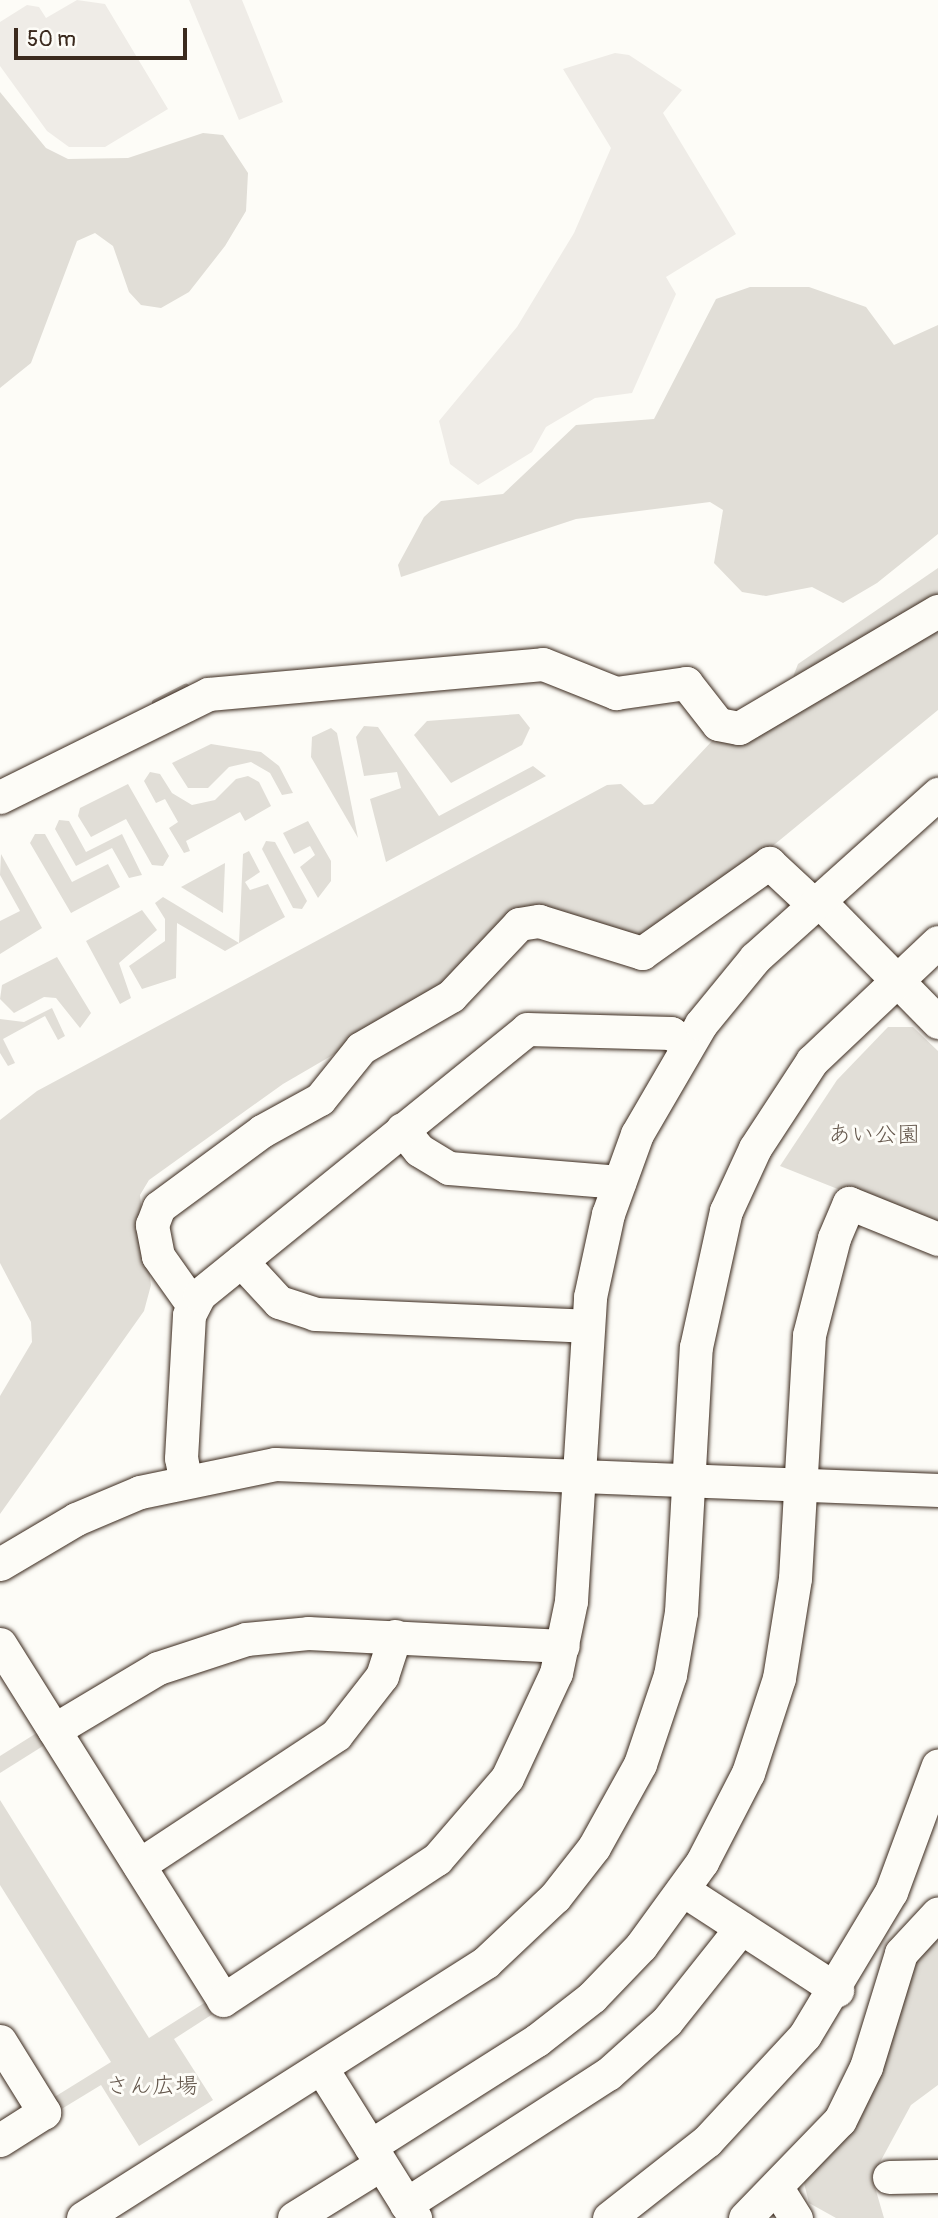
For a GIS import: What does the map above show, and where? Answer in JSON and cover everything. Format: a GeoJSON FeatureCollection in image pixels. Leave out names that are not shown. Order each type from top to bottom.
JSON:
{"type":"FeatureCollection","features":[{"type":"Feature","properties":{"kind":"street"},"geometry":{"type":"LineString","coordinates":[[0,797],[208,694],[543,664],[604,692],[686,683],[718,724],[739,728],[938,611]]}},
{"type":"Feature","properties":{"kind":"street"},"geometry":{"type":"LineString","coordinates":[[0,1644],[223,2000],[398,1890],[454,1842],[528,1742],[563,1646],[578,1475],[587,1326],[619,1182],[656,1096],[688,1044],[755,958],[938,794]]}},
{"type":"Feature","properties":{"kind":"street"},"geometry":{"type":"LineString","coordinates":[[185,1478],[181,1458],[192,1304],[158,1256],[152,1225],[159,1207],[256,1135],[320,1099],[361,1048],[451,996],[519,924],[538,921],[642,953],[769,863],[815,902],[938,1022]]}},
{"type":"Feature","properties":{"kind":"street"},"geometry":{"type":"LineString","coordinates":[[83,2218],[321,2069],[510,1942],[562,1889],[611,1820],[640,1764],[670,1675],[689,1479],[701,1313],[739,1179],[813,1060],[894,979],[938,942]]}},
{"type":"Feature","properties":{"kind":"street"},"geometry":{"type":"LineString","coordinates":[[192,1304],[241,1261],[527,1029],[671,1033],[688,1044]]}},
{"type":"Feature","properties":{"kind":"street"},"geometry":{"type":"LineString","coordinates":[[402,1129],[419,1150],[449,1168],[619,1182]]}},
{"type":"Feature","properties":{"kind":"street"},"geometry":{"type":"LineString","coordinates":[[294,2218],[375,2155],[565,2020],[641,1947],[683,1890],[734,1803],[770,1710],[792,1612],[811,1324],[849,1203],[938,1239]]}},
{"type":"Feature","properties":{"kind":"street"},"geometry":{"type":"LineString","coordinates":[[241,1261],[279,1302],[314,1314],[587,1326]]}},
{"type":"Feature","properties":{"kind":"street"},"geometry":{"type":"LineString","coordinates":[[0,1564],[107,1505],[185,1478],[310,1463],[938,1490]]}},
{"type":"Feature","properties":{"kind":"street"},"geometry":{"type":"LineString","coordinates":[[54,1731],[158,1668],[216,1646],[288,1634],[395,1636],[563,1646]]}},
{"type":"Feature","properties":{"kind":"street"},"geometry":{"type":"LineString","coordinates":[[139,1865],[329,1742],[377,1684],[395,1636]]}},
{"type":"Feature","properties":{"kind":"street"},"geometry":{"type":"LineString","coordinates":[[609,2218],[733,2116],[837,1990],[891,1892],[938,1765]]}},
{"type":"Feature","properties":{"kind":"street"},"geometry":{"type":"LineString","coordinates":[[683,1890],[837,1990]]}},
{"type":"Feature","properties":{"kind":"street"},"geometry":{"type":"LineString","coordinates":[[745,2218],[777,2188],[845,2112],[866,2067],[901,1953],[938,1913]]}},
{"type":"Feature","properties":{"kind":"street"},"geometry":{"type":"LineString","coordinates":[[321,2069],[410,2211],[608,2074],[667,2021],[741,1928]]}},
{"type":"Feature","properties":{"kind":"street"},"geometry":{"type":"LineString","coordinates":[[0,2041],[44,2112],[0,2140]]}},
{"type":"Feature","properties":{"kind":"street"},"geometry":{"type":"LineString","coordinates":[[889,2176],[938,2176]]}},
{"type":"Feature","properties":{"kind":"street"},"geometry":{"type":"LineString","coordinates":[[777,2188],[796,2218]]}},
{"type":"Feature","properties":{"kind":"shaded area"},"geometry":{"type":"Polygon","coordinates":[[[77,0],[105,4],[168,109],[105,147],[69,147],[47,131],[0,66],[0,22],[27,5],[39,7],[46,18],[77,0]]]}},
{"type":"Feature","properties":{"kind":"shaded area"},"geometry":{"type":"Polygon","coordinates":[[[189,0],[242,0],[283,102],[239,120],[189,0]]]}},
{"type":"Feature","properties":{"kind":"shaded area"},"geometry":{"type":"Polygon","coordinates":[[[615,53],[629,55],[682,90],[663,113],[736,234],[666,277],[676,294],[632,393],[595,398],[546,427],[532,452],[478,485],[450,464],[439,421],[517,327],[574,233],[611,148],[563,69],[615,53]]]}},
{"type":"Feature","properties":{"kind":"green space"},"geometry":{"type":"Polygon","coordinates":[[[0,92],[46,148],[68,159],[128,158],[203,133],[223,135],[248,173],[246,211],[225,246],[189,292],[161,308],[141,305],[129,292],[113,246],[95,233],[77,241],[31,363],[0,388],[0,92]]]}},
{"type":"Feature","properties":{"kind":"green space"},"geometry":{"type":"Polygon","coordinates":[[[750,287],[809,287],[866,307],[894,345],[938,325],[938,534],[877,583],[843,603],[812,587],[766,596],[742,592],[714,563],[723,510],[710,502],[576,519],[401,577],[398,565],[424,517],[441,501],[503,494],[576,425],[654,419],[716,299],[750,287]]]}},
{"type":"Feature","properties":{"kind":"green space"},"geometry":{"type":"Polygon","coordinates":[[[938,568],[938,599],[793,677],[798,664],[938,568]]]}},
{"type":"Feature","properties":{"kind":"green space"},"geometry":{"type":"Polygon","coordinates":[[[938,623],[938,710],[758,858],[647,940],[540,912],[434,996],[283,1084],[149,1180],[140,1195],[151,1285],[144,1311],[0,1514],[0,1396],[32,1342],[31,1322],[0,1263],[0,1120],[37,1091],[607,785],[621,784],[644,805],[653,804],[712,741],[938,623]]]}},
{"type":"Feature","properties":{"kind":"green space"},"geometry":{"type":"Polygon","coordinates":[[[519,714],[530,728],[522,745],[451,783],[414,735],[427,721],[519,714]]]}},
{"type":"Feature","properties":{"kind":"green space"},"geometry":{"type":"Polygon","coordinates":[[[364,726],[378,727],[439,816],[533,766],[546,776],[386,862],[370,799],[401,788],[397,772],[364,776],[356,737],[364,726]]]}},
{"type":"Feature","properties":{"kind":"green space"},"geometry":{"type":"Polygon","coordinates":[[[331,728],[337,733],[358,838],[311,757],[312,737],[331,728]]]}},
{"type":"Feature","properties":{"kind":"green space"},"geometry":{"type":"Polygon","coordinates":[[[211,744],[261,752],[279,766],[293,793],[282,795],[270,773],[251,762],[229,767],[208,788],[188,788],[172,763],[211,744]]]}},
{"type":"Feature","properties":{"kind":"green space"},"geometry":{"type":"Polygon","coordinates":[[[150,772],[160,774],[172,793],[192,805],[215,800],[236,779],[248,776],[259,782],[271,806],[245,821],[240,812],[186,841],[190,851],[184,853],[169,828],[178,822],[165,799],[156,803],[144,781],[150,772]]]}},
{"type":"Feature","properties":{"kind":"green space"},"geometry":{"type":"Polygon","coordinates":[[[128,784],[169,856],[163,866],[152,865],[126,819],[91,837],[78,816],[80,808],[128,784]]]}},
{"type":"Feature","properties":{"kind":"green space"},"geometry":{"type":"Polygon","coordinates":[[[59,820],[69,821],[86,852],[122,834],[142,875],[129,878],[112,848],[76,866],[55,829],[59,820]]]}},
{"type":"Feature","properties":{"kind":"green space"},"geometry":{"type":"Polygon","coordinates":[[[308,821],[331,861],[331,881],[318,898],[300,867],[315,855],[310,846],[294,854],[283,833],[308,821]]]}},
{"type":"Feature","properties":{"kind":"green space"},"geometry":{"type":"Polygon","coordinates":[[[35,834],[45,834],[72,882],[108,864],[120,887],[71,913],[30,843],[35,834]]]}},
{"type":"Feature","properties":{"kind":"green space"},"geometry":{"type":"Polygon","coordinates":[[[266,841],[275,842],[307,901],[302,909],[293,908],[262,849],[266,841]]]}},
{"type":"Feature","properties":{"kind":"green space"},"geometry":{"type":"Polygon","coordinates":[[[249,851],[260,872],[245,882],[250,890],[268,884],[285,917],[225,951],[177,923],[176,978],[142,989],[129,966],[165,941],[165,919],[155,903],[163,897],[239,943],[243,854],[249,851]]]}},
{"type":"Feature","properties":{"kind":"green space"},"geometry":{"type":"Polygon","coordinates":[[[1,854],[42,928],[0,954],[0,921],[20,911],[0,875],[1,854]]]}},
{"type":"Feature","properties":{"kind":"green space"},"geometry":{"type":"Polygon","coordinates":[[[225,863],[223,913],[181,887],[225,863]]]}},
{"type":"Feature","properties":{"kind":"green space"},"geometry":{"type":"Polygon","coordinates":[[[142,910],[157,930],[119,963],[131,998],[120,1004],[86,941],[142,910]]]}},
{"type":"Feature","properties":{"kind":"green space"},"geometry":{"type":"Polygon","coordinates":[[[57,957],[91,1013],[80,1028],[56,998],[44,997],[14,1013],[0,999],[2,985],[57,957]]]}},
{"type":"Feature","properties":{"kind":"green space"},"geometry":{"type":"Polygon","coordinates":[[[52,1008],[65,1036],[58,1040],[45,1016],[3,1039],[15,1063],[8,1066],[0,1053],[0,1019],[24,1022],[52,1008]]]}},
{"type":"Feature","properties":{"kind":"green space","name":"あい公園"},"geometry":{"type":"Polygon","coordinates":[[[888,1027],[913,1027],[938,1051],[938,1229],[780,1166],[837,1080],[888,1027]]]}},
{"type":"Feature","properties":{"kind":"green space"},"geometry":{"type":"Polygon","coordinates":[[[43,1729],[51,1741],[0,1773],[0,1756],[43,1729]]]}},
{"type":"Feature","properties":{"kind":"green space","name":"さん広場"},"geometry":{"type":"Polygon","coordinates":[[[0,1800],[149,2038],[212,1998],[219,2010],[174,2039],[213,2100],[139,2146],[101,2085],[55,2113],[48,2101],[111,2062],[0,1885],[0,1800]]]}},
{"type":"Feature","properties":{"kind":"green space"},"geometry":{"type":"Polygon","coordinates":[[[938,1927],[938,2085],[911,2105],[872,2177],[884,2218],[836,2218],[809,2203],[804,2183],[903,1975],[938,1927]]]}},
{"type":"Feature","properties":{"kind":"waterway"},"geometry":{"type":"LineString","coordinates":[[155,702],[185,687]]}}]}
